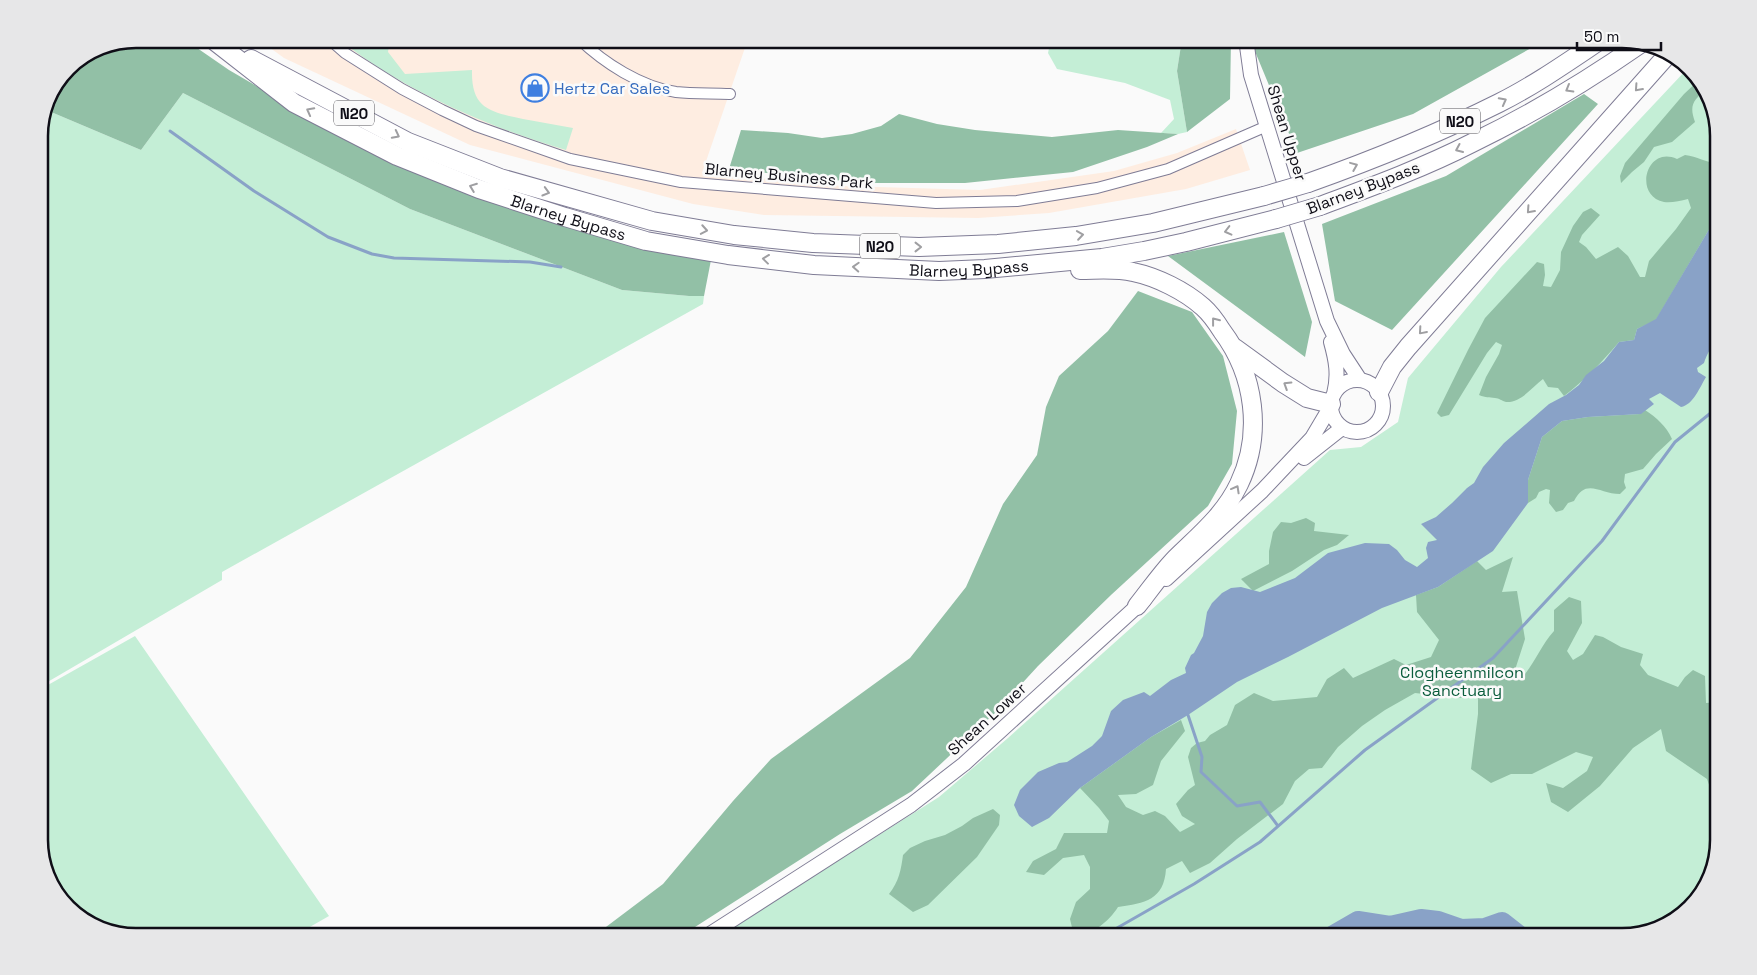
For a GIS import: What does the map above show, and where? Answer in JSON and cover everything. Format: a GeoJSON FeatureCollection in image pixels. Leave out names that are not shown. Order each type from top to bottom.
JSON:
{"type":"FeatureCollection","features":[{"type":"Feature","properties":{"kind":"highway","name":"Blarney Bypass"},"geometry":{"type":"LineString","coordinates":[[225,48],[294,102],[397,156],[479,189],[556,214],[646,241],[728,255],[814,265],[939,271],[985,269],[1102,258],[1186,242],[1320,206],[1396,177],[1472,144],[1592,76],[1634,48]]}},
{"type":"Feature","properties":{"kind":"highway","name":"Blarney Bypass"},"geometry":{"type":"LineString","coordinates":[[230,48],[408,142],[500,178],[652,221],[734,235],[813,243],[900,247],[998,244],[1076,236],[1153,223],[1264,196],[1308,183],[1382,155],[1500,103],[1588,48]]}},
{"type":"Feature","properties":{"kind":"highway"},"geometry":{"type":"LineString","coordinates":[[1379,392],[1392,368],[1408,347],[1664,59]]}},
{"type":"Feature","properties":{"kind":"highway"},"geometry":{"type":"LineString","coordinates":[[939,271],[1100,270],[1132,272],[1153,278],[1204,307],[1235,348],[1260,368],[1307,398],[1331,402]]}},
{"type":"Feature","properties":{"kind":"highway"},"geometry":{"type":"LineString","coordinates":[[1137,606],[1172,563],[1225,508],[1239,485],[1245,469],[1253,434],[1253,403],[1244,370],[1235,348]]}},
{"type":"Feature","properties":{"kind":"main road","name":"Shean Upper"},"geometry":{"type":"LineString","coordinates":[[1247,48],[1251,75],[1328,321],[1337,370],[1336,384],[1331,402]]}},
{"type":"Feature","properties":{"kind":"main road","name":"Shean Upper"},"geometry":{"type":"LineString","coordinates":[[1328,321],[1343,354],[1360,380]]}},
{"type":"Feature","properties":{"kind":"main road"},"geometry":{"type":"LineString","coordinates":[[1360,380],[1368,382],[1379,392],[1383,399],[1382,415],[1373,428],[1360,433],[1342,428],[1334,418],[1331,402],[1337,389],[1343,384],[1360,380]]}},
{"type":"Feature","properties":{"kind":"main road","name":"Shean Lower"},"geometry":{"type":"LineString","coordinates":[[719,928],[872,830],[938,785],[970,758],[1262,491],[1312,438],[1331,402]]}},
{"type":"Feature","properties":{"kind":"main road","name":"Shean Lower"},"geometry":{"type":"LineString","coordinates":[[1262,491],[1342,428]]}},
{"type":"Feature","properties":{"kind":"street","name":"Blarney Business Park"},"geometry":{"type":"LineString","coordinates":[[340,48],[402,89],[476,126],[570,159],[681,182],[936,203],[1017,201],[1097,188],[1168,169],[1267,126]]}},
{"type":"Feature","properties":{"kind":"street"},"geometry":{"type":"LineString","coordinates":[[589,48],[625,73],[651,85],[676,92],[730,94]]}},
{"type":"Feature","properties":{"kind":"shaded area"},"geometry":{"type":"Polygon","coordinates":[[[270,48],[745,48],[702,173],[843,186],[980,190],[1114,171],[1177,153],[1236,129],[1250,170],[1186,189],[1049,213],[978,218],[764,215],[693,204],[470,145],[284,58],[270,48]]]}},
{"type":"Feature","properties":{"kind":"green space"},"geometry":{"type":"Polygon","coordinates":[[[124,48],[197,48],[229,70],[321,124],[396,163],[711,260],[704,296],[622,290],[410,209],[183,93],[141,150],[50,112],[59,91],[77,69],[91,59],[113,50],[124,48]]]}},
{"type":"Feature","properties":{"kind":"green space"},"geometry":{"type":"Polygon","coordinates":[[[351,48],[389,48],[388,52],[405,74],[472,70],[475,93],[479,101],[492,111],[573,128],[566,150],[507,130],[447,105],[363,57],[351,48]]]}},
{"type":"Feature","properties":{"kind":"green space"},"geometry":{"type":"Polygon","coordinates":[[[1049,48],[1181,48],[1177,71],[1187,132],[1178,134],[1161,133],[1174,119],[1170,100],[1125,83],[1057,69],[1048,53],[1049,48]]]}},
{"type":"Feature","properties":{"kind":"green space"},"geometry":{"type":"Polygon","coordinates":[[[1181,48],[1231,48],[1230,99],[1187,132],[1177,71],[1181,48]]]}},
{"type":"Feature","properties":{"kind":"green space"},"geometry":{"type":"Polygon","coordinates":[[[1531,48],[1413,114],[1297,153],[1254,49],[1531,48]]]}},
{"type":"Feature","properties":{"kind":"green space","name":"Clogheenmilcon Sanctuary"},"geometry":{"type":"Polygon","coordinates":[[[1684,73],[1695,87],[1705,107],[1709,130],[1710,840],[1705,868],[1695,888],[1680,906],[1655,921],[1644,925],[1621,928],[732,928],[939,797],[1008,738],[1330,450],[1361,447],[1398,422],[1408,378],[1501,267],[1684,73]]]}},
{"type":"Feature","properties":{"kind":"green space"},"geometry":{"type":"Polygon","coordinates":[[[1694,85],[1699,96],[1692,107],[1695,122],[1672,142],[1654,147],[1644,162],[1621,183],[1620,176],[1625,163],[1694,85]]]}},
{"type":"Feature","properties":{"kind":"green space"},"geometry":{"type":"Polygon","coordinates":[[[183,93],[410,209],[622,290],[704,296],[703,304],[222,572],[222,580],[48,682],[48,124],[50,112],[141,150],[183,93]]]}},
{"type":"Feature","properties":{"kind":"green space"},"geometry":{"type":"Polygon","coordinates":[[[1584,94],[1598,104],[1392,330],[1335,301],[1322,224],[1446,176],[1584,94]]]}},
{"type":"Feature","properties":{"kind":"green space"},"geometry":{"type":"Polygon","coordinates":[[[899,114],[937,124],[975,130],[1052,137],[1118,130],[1178,134],[1147,147],[1073,172],[965,183],[864,183],[729,169],[741,130],[788,133],[822,138],[852,134],[881,126],[899,114]]]}},
{"type":"Feature","properties":{"kind":"green space"},"geometry":{"type":"Polygon","coordinates":[[[1685,155],[1709,162],[1709,229],[1656,320],[1637,329],[1634,340],[1619,342],[1593,371],[1564,396],[1558,388],[1548,387],[1543,379],[1526,394],[1511,402],[1479,395],[1502,345],[1496,342],[1487,353],[1449,415],[1441,417],[1437,413],[1485,318],[1537,262],[1544,264],[1543,286],[1551,287],[1560,270],[1561,252],[1573,226],[1583,212],[1591,208],[1600,215],[1582,235],[1579,242],[1596,259],[1618,247],[1628,256],[1640,277],[1645,277],[1649,261],[1691,208],[1688,199],[1664,202],[1654,198],[1646,182],[1647,173],[1651,165],[1658,159],[1666,157],[1677,159],[1685,155]]]}},
{"type":"Feature","properties":{"kind":"green space"},"geometry":{"type":"Polygon","coordinates":[[[1284,232],[1312,322],[1305,357],[1168,256],[1284,232]]]}},
{"type":"Feature","properties":{"kind":"green space"},"geometry":{"type":"Polygon","coordinates":[[[1138,291],[1192,312],[1223,356],[1237,411],[1232,464],[1208,506],[1111,595],[1038,666],[996,712],[912,791],[840,834],[693,928],[605,928],[663,884],[771,759],[910,658],[966,587],[1003,504],[1037,455],[1046,407],[1059,376],[1108,331],[1138,291]]]}},
{"type":"Feature","properties":{"kind":"green space"},"geometry":{"type":"Polygon","coordinates":[[[1645,410],[1661,423],[1672,439],[1643,469],[1625,474],[1624,482],[1626,488],[1620,494],[1589,488],[1583,490],[1563,510],[1556,512],[1549,503],[1550,490],[1546,489],[1539,492],[1536,498],[1528,503],[1528,480],[1542,437],[1562,421],[1588,417],[1640,414],[1645,410]]]}},
{"type":"Feature","properties":{"kind":"green space"},"geometry":{"type":"Polygon","coordinates":[[[1306,518],[1315,523],[1314,531],[1349,535],[1337,545],[1324,550],[1292,571],[1253,591],[1241,579],[1269,564],[1269,551],[1273,532],[1281,522],[1291,523],[1306,518]]]}},
{"type":"Feature","properties":{"kind":"green space"},"geometry":{"type":"Polygon","coordinates":[[[1513,557],[1502,592],[1517,591],[1525,639],[1514,673],[1525,674],[1554,631],[1554,610],[1569,597],[1581,601],[1582,623],[1567,651],[1573,660],[1583,654],[1595,635],[1603,637],[1621,647],[1643,654],[1640,665],[1648,675],[1678,687],[1693,670],[1705,676],[1706,703],[1710,703],[1710,787],[1707,779],[1666,751],[1661,729],[1633,748],[1600,786],[1568,812],[1551,802],[1546,783],[1563,788],[1587,771],[1593,757],[1576,752],[1532,774],[1511,774],[1491,783],[1471,769],[1478,714],[1478,696],[1459,698],[1415,693],[1362,726],[1338,747],[1322,768],[1309,769],[1295,781],[1283,804],[1237,839],[1210,863],[1190,873],[1182,861],[1166,869],[1164,879],[1157,894],[1137,904],[1118,907],[1098,928],[1072,928],[1070,919],[1076,902],[1090,889],[1090,867],[1084,855],[1063,858],[1044,875],[1026,872],[1033,861],[1056,849],[1064,833],[1107,833],[1109,821],[1080,788],[1151,737],[1181,720],[1185,731],[1161,761],[1153,785],[1136,794],[1118,795],[1126,807],[1143,815],[1155,811],[1165,816],[1180,832],[1195,824],[1182,816],[1176,804],[1195,785],[1188,757],[1191,748],[1197,743],[1205,741],[1210,735],[1227,725],[1235,705],[1254,693],[1273,701],[1317,697],[1327,679],[1344,668],[1353,678],[1394,659],[1406,665],[1431,657],[1439,640],[1417,612],[1416,595],[1438,587],[1477,561],[1486,570],[1513,557]]]}},
{"type":"Feature","properties":{"kind":"green space"},"geometry":{"type":"Polygon","coordinates":[[[135,636],[329,916],[308,928],[136,928],[107,923],[77,906],[62,888],[49,857],[48,685],[135,636]]]}},
{"type":"Feature","properties":{"kind":"green space"},"geometry":{"type":"Polygon","coordinates":[[[993,809],[1000,815],[999,825],[977,857],[928,905],[913,912],[889,894],[899,875],[903,855],[910,848],[945,835],[973,818],[993,809]]]}},
{"type":"Feature","properties":{"kind":"water"},"geometry":{"type":"Polygon","coordinates":[[[1709,229],[1709,351],[1704,363],[1697,368],[1698,372],[1706,377],[1689,403],[1681,407],[1660,393],[1649,399],[1654,404],[1641,414],[1588,417],[1562,421],[1542,437],[1528,480],[1528,503],[1493,551],[1438,587],[1382,608],[1237,682],[1151,737],[1080,788],[1049,818],[1032,827],[1019,816],[1014,805],[1020,790],[1038,772],[1059,763],[1067,762],[1092,746],[1102,736],[1111,711],[1123,700],[1144,692],[1150,696],[1171,680],[1186,673],[1185,668],[1203,636],[1207,612],[1212,603],[1222,593],[1231,588],[1241,587],[1260,592],[1295,578],[1328,553],[1365,543],[1389,544],[1405,560],[1417,567],[1428,558],[1426,548],[1428,542],[1437,540],[1421,524],[1436,517],[1474,483],[1483,467],[1504,443],[1549,404],[1579,385],[1586,375],[1604,361],[1619,342],[1634,340],[1637,329],[1656,319],[1709,229]]]}},
{"type":"Feature","properties":{"kind":"waterway"},"geometry":{"type":"LineString","coordinates":[[170,131],[254,191],[328,237],[372,254],[394,258],[530,262],[561,267]]}},
{"type":"Feature","properties":{"kind":"waterway"},"geometry":{"type":"LineString","coordinates":[[1117,928],[1194,884],[1260,842],[1365,750],[1493,658],[1602,541],[1675,442],[1709,414]]}},
{"type":"Feature","properties":{"kind":"waterway"},"geometry":{"type":"LineString","coordinates":[[1188,715],[1202,757],[1201,772],[1237,806],[1260,802],[1278,826]]}},
{"type":"Feature","properties":{"kind":"waterway"},"geometry":{"type":"LineString","coordinates":[[1346,928],[1358,921],[1390,926],[1421,919],[1438,921],[1458,928]]}},
{"type":"Feature","properties":{"kind":"waterway"},"geometry":{"type":"LineString","coordinates":[[1485,928],[1502,922],[1510,928]]}},
{"type":"Feature","properties":{"kind":"place","name":"Hertz Car Sales"},"geometry":{"type":"Point","coordinates":[535,88]}}]}
